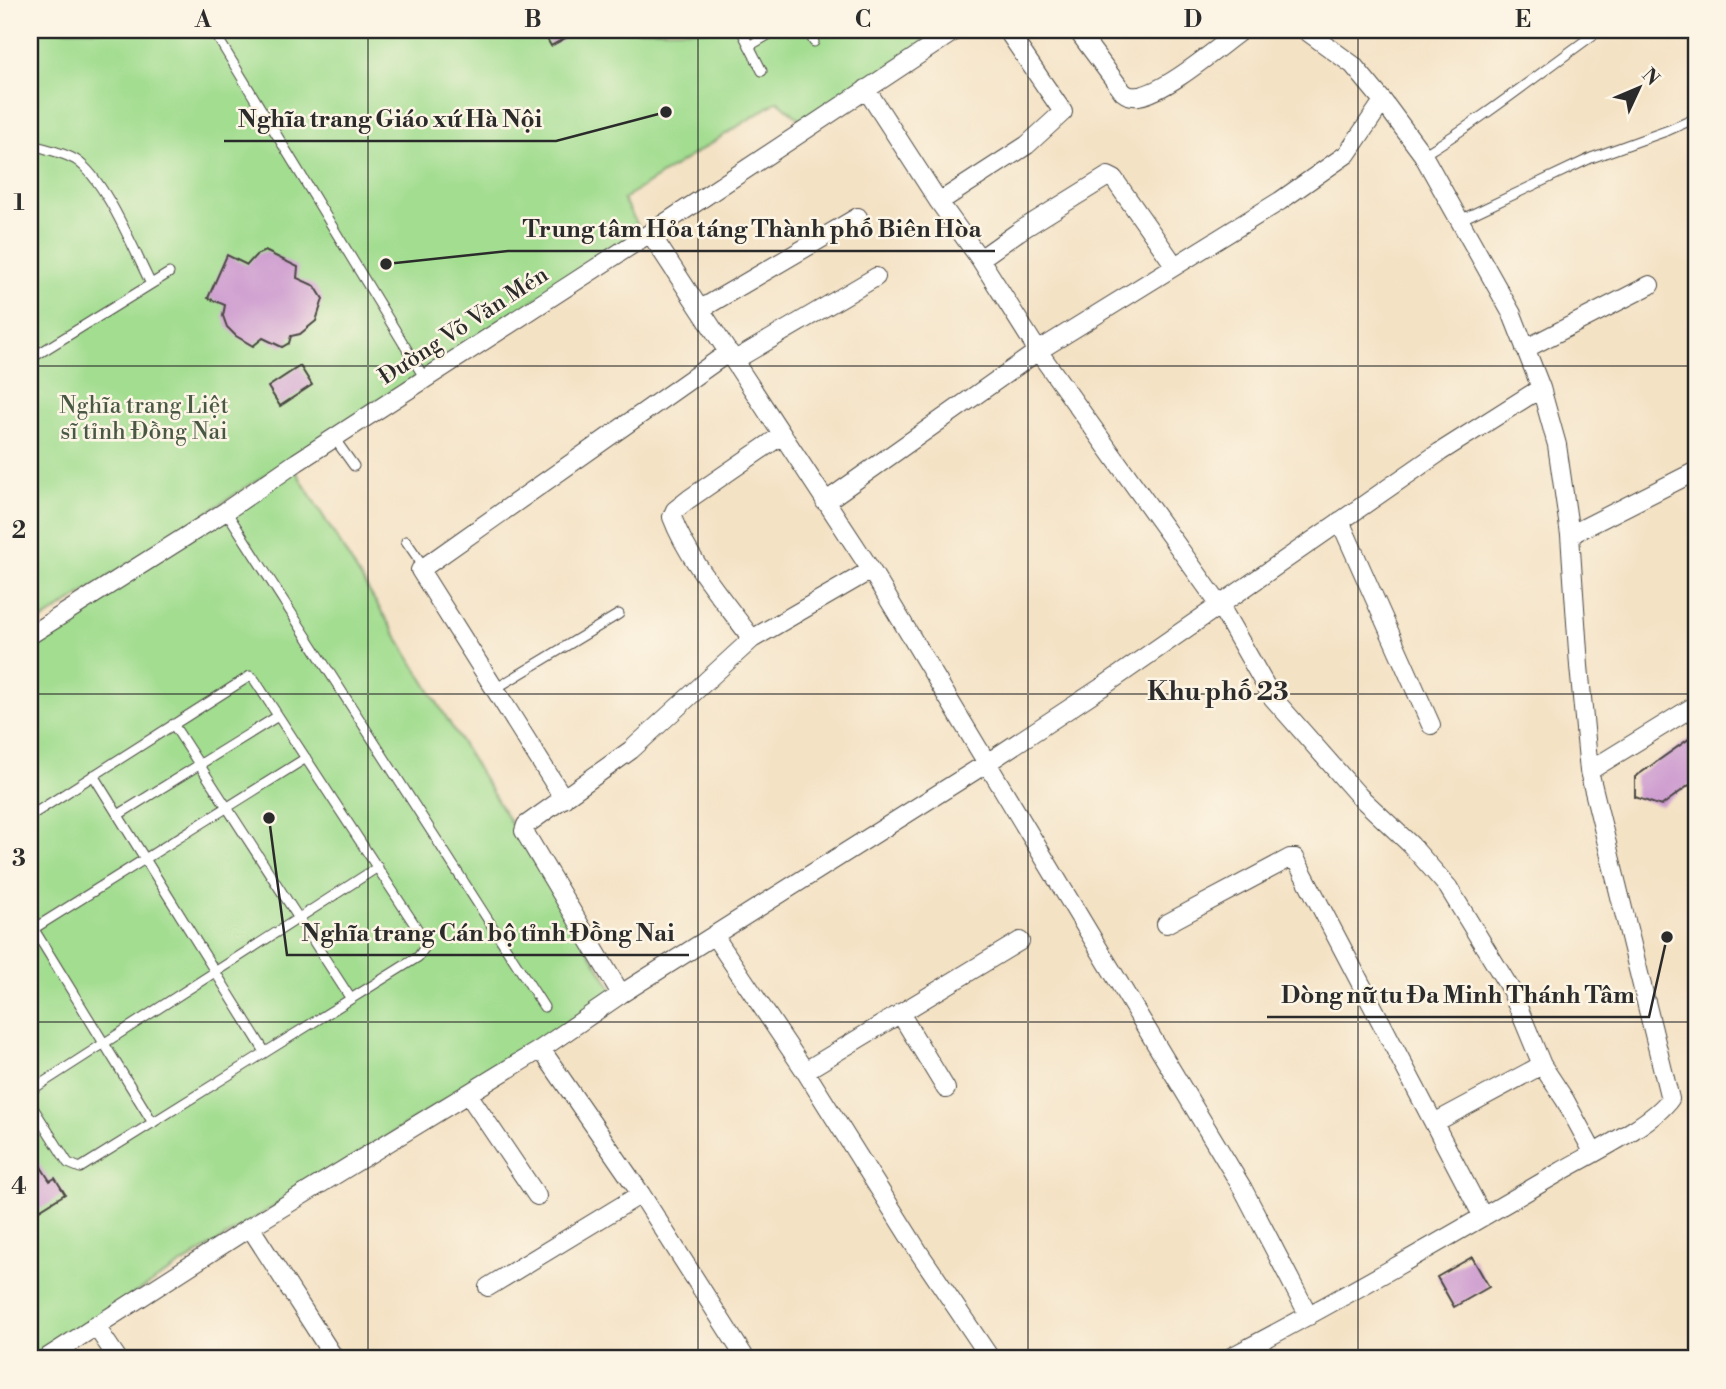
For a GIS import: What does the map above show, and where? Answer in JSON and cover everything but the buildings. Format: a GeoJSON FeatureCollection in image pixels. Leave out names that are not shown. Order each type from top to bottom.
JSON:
{"type":"FeatureCollection","features":[{"type":"Feature","properties":{"kind":"street","name":"Đường Võ Văn Mén"},"geometry":{"type":"LineString","coordinates":[[30,635],[226,511],[956,30]]}},
{"type":"Feature","properties":{"kind":"street"},"geometry":{"type":"LineString","coordinates":[[939,202],[1027,145],[1063,112],[1007,30]]}},
{"type":"Feature","properties":{"kind":"street"},"geometry":{"type":"LineString","coordinates":[[1077,30],[1123,92],[1137,97],[1174,79],[1242,30]]}},
{"type":"Feature","properties":{"kind":"street"},"geometry":{"type":"LineString","coordinates":[[1227,1359],[1309,1316],[1593,1153],[1654,1117],[1670,1099],[1589,771],[1570,535],[1557,445],[1541,388],[1511,314],[1423,155],[1353,65],[1305,30]]}},
{"type":"Feature","properties":{"kind":"street"},"geometry":{"type":"LineString","coordinates":[[866,89],[1038,351],[1219,604],[1272,697],[1359,796],[1411,845],[1448,887],[1511,990],[1542,1065],[1565,1100],[1593,1153]]}},
{"type":"Feature","properties":{"kind":"street"},"geometry":{"type":"LineString","coordinates":[[825,502],[1038,351],[1280,201],[1347,154],[1383,101]]}},
{"type":"Feature","properties":{"kind":"street"},"geometry":{"type":"LineString","coordinates":[[980,259],[1108,176],[1114,179],[1175,266]]}},
{"type":"Feature","properties":{"kind":"street"},"geometry":{"type":"LineString","coordinates":[[701,309],[858,218]]}},
{"type":"Feature","properties":{"kind":"street"},"geometry":{"type":"LineString","coordinates":[[650,233],[871,570],[1243,1189],[1309,1316]]}},
{"type":"Feature","properties":{"kind":"street"},"geometry":{"type":"LineString","coordinates":[[564,799],[420,570],[732,356],[876,277]]}},
{"type":"Feature","properties":{"kind":"street"},"geometry":{"type":"LineString","coordinates":[[1525,349],[1650,285]]}},
{"type":"Feature","properties":{"kind":"street"},"geometry":{"type":"LineString","coordinates":[[45,1359],[250,1227],[541,1049],[621,994],[987,763],[1102,687],[1440,452],[1541,388]]}},
{"type":"Feature","properties":{"kind":"street"},"geometry":{"type":"LineString","coordinates":[[752,639],[697,562],[672,517],[675,510],[689,499],[782,435]]}},
{"type":"Feature","properties":{"kind":"street"},"geometry":{"type":"LineString","coordinates":[[1570,535],[1696,471]]}},
{"type":"Feature","properties":{"kind":"street"},"geometry":{"type":"LineString","coordinates":[[1340,521],[1431,726]]}},
{"type":"Feature","properties":{"kind":"street"},"geometry":{"type":"LineString","coordinates":[[621,994],[524,831],[526,825],[631,750],[752,639],[871,570]]}},
{"type":"Feature","properties":{"kind":"street"},"geometry":{"type":"LineString","coordinates":[[1589,771],[1696,705]]}},
{"type":"Feature","properties":{"kind":"street"},"geometry":{"type":"LineString","coordinates":[[1166,924],[1295,858],[1483,1217]]}},
{"type":"Feature","properties":{"kind":"street"},"geometry":{"type":"LineString","coordinates":[[715,937],[991,1359]]}},
{"type":"Feature","properties":{"kind":"street"},"geometry":{"type":"LineString","coordinates":[[805,1071],[1020,941]]}},
{"type":"Feature","properties":{"kind":"street"},"geometry":{"type":"LineString","coordinates":[[900,1013],[946,1089]]}},
{"type":"Feature","properties":{"kind":"street"},"geometry":{"type":"LineString","coordinates":[[541,1049],[641,1194],[746,1359]]}},
{"type":"Feature","properties":{"kind":"street"},"geometry":{"type":"LineString","coordinates":[[1434,1122],[1542,1065]]}},
{"type":"Feature","properties":{"kind":"street"},"geometry":{"type":"LineString","coordinates":[[468,1094],[537,1196]]}},
{"type":"Feature","properties":{"kind":"street"},"geometry":{"type":"LineString","coordinates":[[488,1287],[641,1194]]}},
{"type":"Feature","properties":{"kind":"street"},"geometry":{"type":"LineString","coordinates":[[250,1227],[335,1359]]}},
{"type":"Feature","properties":{"kind":"street"},"geometry":{"type":"LineString","coordinates":[[95,1325],[118,1359]]}},
{"type":"Feature","properties":{"kind":"lane"},"geometry":{"type":"LineString","coordinates":[[213,30],[425,379]]}},
{"type":"Feature","properties":{"kind":"lane"},"geometry":{"type":"LineString","coordinates":[[741,30],[762,71]]}},
{"type":"Feature","properties":{"kind":"lane"},"geometry":{"type":"LineString","coordinates":[[749,46],[777,30]]}},
{"type":"Feature","properties":{"kind":"lane"},"geometry":{"type":"LineString","coordinates":[[807,30],[814,42]]}},
{"type":"Feature","properties":{"kind":"lane"},"geometry":{"type":"LineString","coordinates":[[1423,155],[1469,127],[1514,91],[1600,30]]}},
{"type":"Feature","properties":{"kind":"lane"},"geometry":{"type":"LineString","coordinates":[[1460,220],[1591,158],[1696,118]]}},
{"type":"Feature","properties":{"kind":"lane"},"geometry":{"type":"LineString","coordinates":[[30,144],[75,159],[89,173],[104,192],[151,284]]}},
{"type":"Feature","properties":{"kind":"lane"},"geometry":{"type":"LineString","coordinates":[[30,359],[169,273]]}},
{"type":"Feature","properties":{"kind":"lane"},"geometry":{"type":"LineString","coordinates":[[334,438],[354,466]]}},
{"type":"Feature","properties":{"kind":"lane"},"geometry":{"type":"LineString","coordinates":[[226,511],[544,1007]]}},
{"type":"Feature","properties":{"kind":"lane"},"geometry":{"type":"LineString","coordinates":[[406,541],[424,567]]}},
{"type":"Feature","properties":{"kind":"lane"},"geometry":{"type":"LineString","coordinates":[[495,689],[619,614]]}},
{"type":"Feature","properties":{"kind":"lane"},"geometry":{"type":"LineString","coordinates":[[30,816],[250,676],[422,934],[425,947],[418,957],[80,1168],[68,1163],[30,1103]]}},
{"type":"Feature","properties":{"kind":"lane"},"geometry":{"type":"LineString","coordinates":[[118,816],[278,716]]}},
{"type":"Feature","properties":{"kind":"lane"},"geometry":{"type":"LineString","coordinates":[[173,724],[351,999]]}},
{"type":"Feature","properties":{"kind":"lane"},"geometry":{"type":"LineString","coordinates":[[153,1123],[31,928],[306,758]]}},
{"type":"Feature","properties":{"kind":"lane"},"geometry":{"type":"LineString","coordinates":[[93,775],[265,1052]]}},
{"type":"Feature","properties":{"kind":"lane"},"geometry":{"type":"LineString","coordinates":[[30,1091],[378,867]]}},
{"type":"Feature","properties":{"kind":"green space","name":"Nghĩa trang Liệt sĩ tỉnh Đồng Nai"},"geometry":{"type":"Polygon","coordinates":[[[30,30],[943,30],[804,123],[778,101],[623,199],[641,231],[30,628],[30,30]]]}},
{"type":"Feature","properties":{"kind":"green space"},"geometry":{"type":"Polygon","coordinates":[[[295,470],[614,992],[34,1359],[30,1359],[30,643],[295,470]]]}},
{"type":"Feature","properties":{"kind":"place","name":"Nghĩa trang Giáo xứ Hà Nội"},"geometry":{"type":"Point","coordinates":[666,112]}},
{"type":"Feature","properties":{"kind":"place","name":"Trung tâm Hỏa táng Thành phố Biên Hòa"},"geometry":{"type":"Point","coordinates":[386,264]}},
{"type":"Feature","properties":{"kind":"place","name":"Nghĩa trang Cán bộ tỉnh Đồng Nai"},"geometry":{"type":"Point","coordinates":[269,818]}},
{"type":"Feature","properties":{"kind":"place","name":"Dòng nữ tu Đa Minh Thánh Tâm"},"geometry":{"type":"Point","coordinates":[1667,937]}},
{"type":"Feature","properties":{"kind":"district","name":"Khu phố 23"},"geometry":{"type":"Point","coordinates":[1218,691]}}]}
